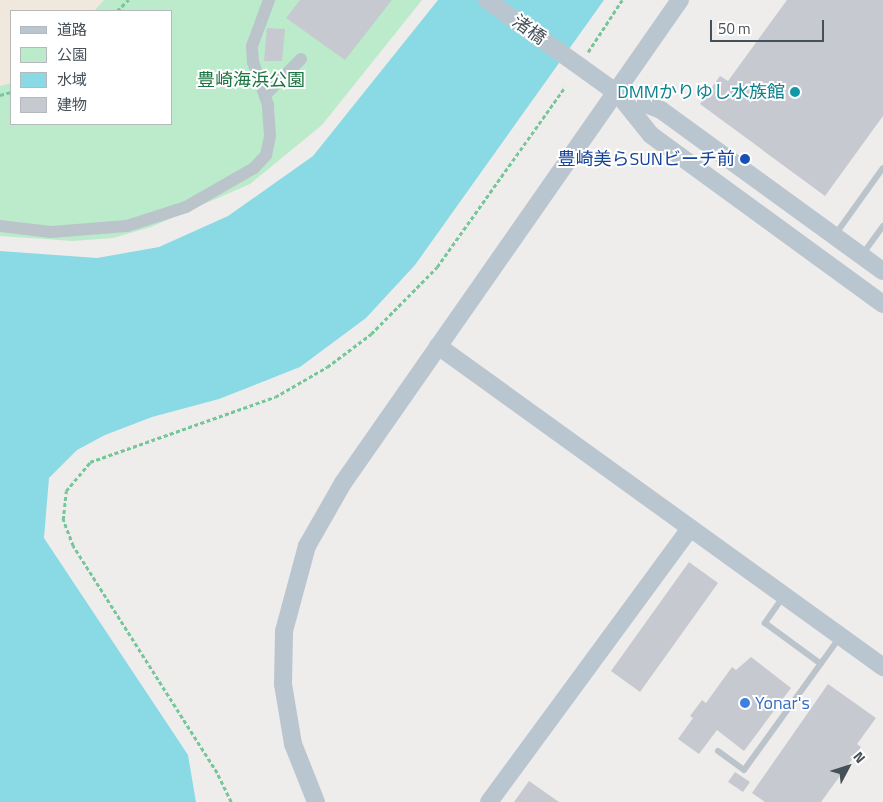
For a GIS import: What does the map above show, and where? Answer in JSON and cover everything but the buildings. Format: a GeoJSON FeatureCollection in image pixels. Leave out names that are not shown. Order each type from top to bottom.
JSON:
{"type":"FeatureCollection","features":[{"type":"Feature","properties":{"kind":"street"},"geometry":{"type":"LineString","coordinates":[[0,226],[51,232],[108,229],[162,216],[208,197],[239,179],[266,155],[270,136],[265,95],[253,62],[252,46],[269,0]]}},
{"type":"Feature","properties":{"kind":"street","name":"渚橋"},"geometry":{"type":"LineString","coordinates":[[487,0],[579,57],[617,93]]}},
{"type":"Feature","properties":{"kind":"street"},"geometry":{"type":"LineString","coordinates":[[316,802],[301,769],[285,704],[284,631],[291,597],[307,546],[330,504],[680,0]]}},
{"type":"Feature","properties":{"kind":"street"},"geometry":{"type":"LineString","coordinates":[[265,95],[301,59]]}},
{"type":"Feature","properties":{"kind":"street"},"geometry":{"type":"LineString","coordinates":[[617,93],[661,110],[883,271]]}},
{"type":"Feature","properties":{"kind":"street"},"geometry":{"type":"LineString","coordinates":[[617,93],[651,135],[883,304]]}},
{"type":"Feature","properties":{"kind":"street"},"geometry":{"type":"LineString","coordinates":[[438,346],[883,667]]}},
{"type":"Feature","properties":{"kind":"street"},"geometry":{"type":"LineString","coordinates":[[489,802],[690,528]]}},
{"type":"Feature","properties":{"kind":"lane"},"geometry":{"type":"LineString","coordinates":[[834,236],[883,168]]}},
{"type":"Feature","properties":{"kind":"lane"},"geometry":{"type":"LineString","coordinates":[[862,256],[883,226]]}},
{"type":"Feature","properties":{"kind":"lane"},"geometry":{"type":"LineString","coordinates":[[784,595],[765,623],[821,664]]}},
{"type":"Feature","properties":{"kind":"lane"},"geometry":{"type":"LineString","coordinates":[[718,751],[744,770],[841,636]]}},
{"type":"Feature","properties":{"kind":"path"},"geometry":{"type":"LineString","coordinates":[[118,10],[128,0]]}},
{"type":"Feature","properties":{"kind":"path"},"geometry":{"type":"LineString","coordinates":[[579,57],[622,0]]}},
{"type":"Feature","properties":{"kind":"path"},"geometry":{"type":"LineString","coordinates":[[231,802],[216,773],[73,546],[63,520],[66,491],[90,462],[275,397],[327,367],[371,334],[437,267],[565,87]]}},
{"type":"Feature","properties":{"kind":"green space","name":"豊崎海浜公園"},"geometry":{"type":"Polygon","coordinates":[[[0,0],[422,0],[322,125],[250,184],[151,227],[113,238],[73,241],[0,236],[0,0]]]}},
{"type":"Feature","properties":{"kind":"sand"},"geometry":{"type":"Polygon","coordinates":[[[0,0],[104,0],[95,10],[10,10],[10,83],[0,86],[0,0]]]}},
{"type":"Feature","properties":{"kind":"water"},"geometry":{"type":"Polygon","coordinates":[[[438,0],[604,0],[415,265],[366,318],[300,367],[219,399],[152,417],[105,435],[77,450],[49,478],[44,538],[188,755],[196,802],[0,802],[0,251],[97,258],[159,247],[228,216],[313,156],[438,0]]]}},
{"type":"Feature","properties":{"kind":"place","name":"DMMかりゆし水族館"},"geometry":{"type":"Point","coordinates":[795,92]}},
{"type":"Feature","properties":{"kind":"place","name":"豊崎美らSUNビーチ前"},"geometry":{"type":"Point","coordinates":[745,159]}},
{"type":"Feature","properties":{"kind":"place","name":"Yonar's"},"geometry":{"type":"Point","coordinates":[745,703]}}]}
